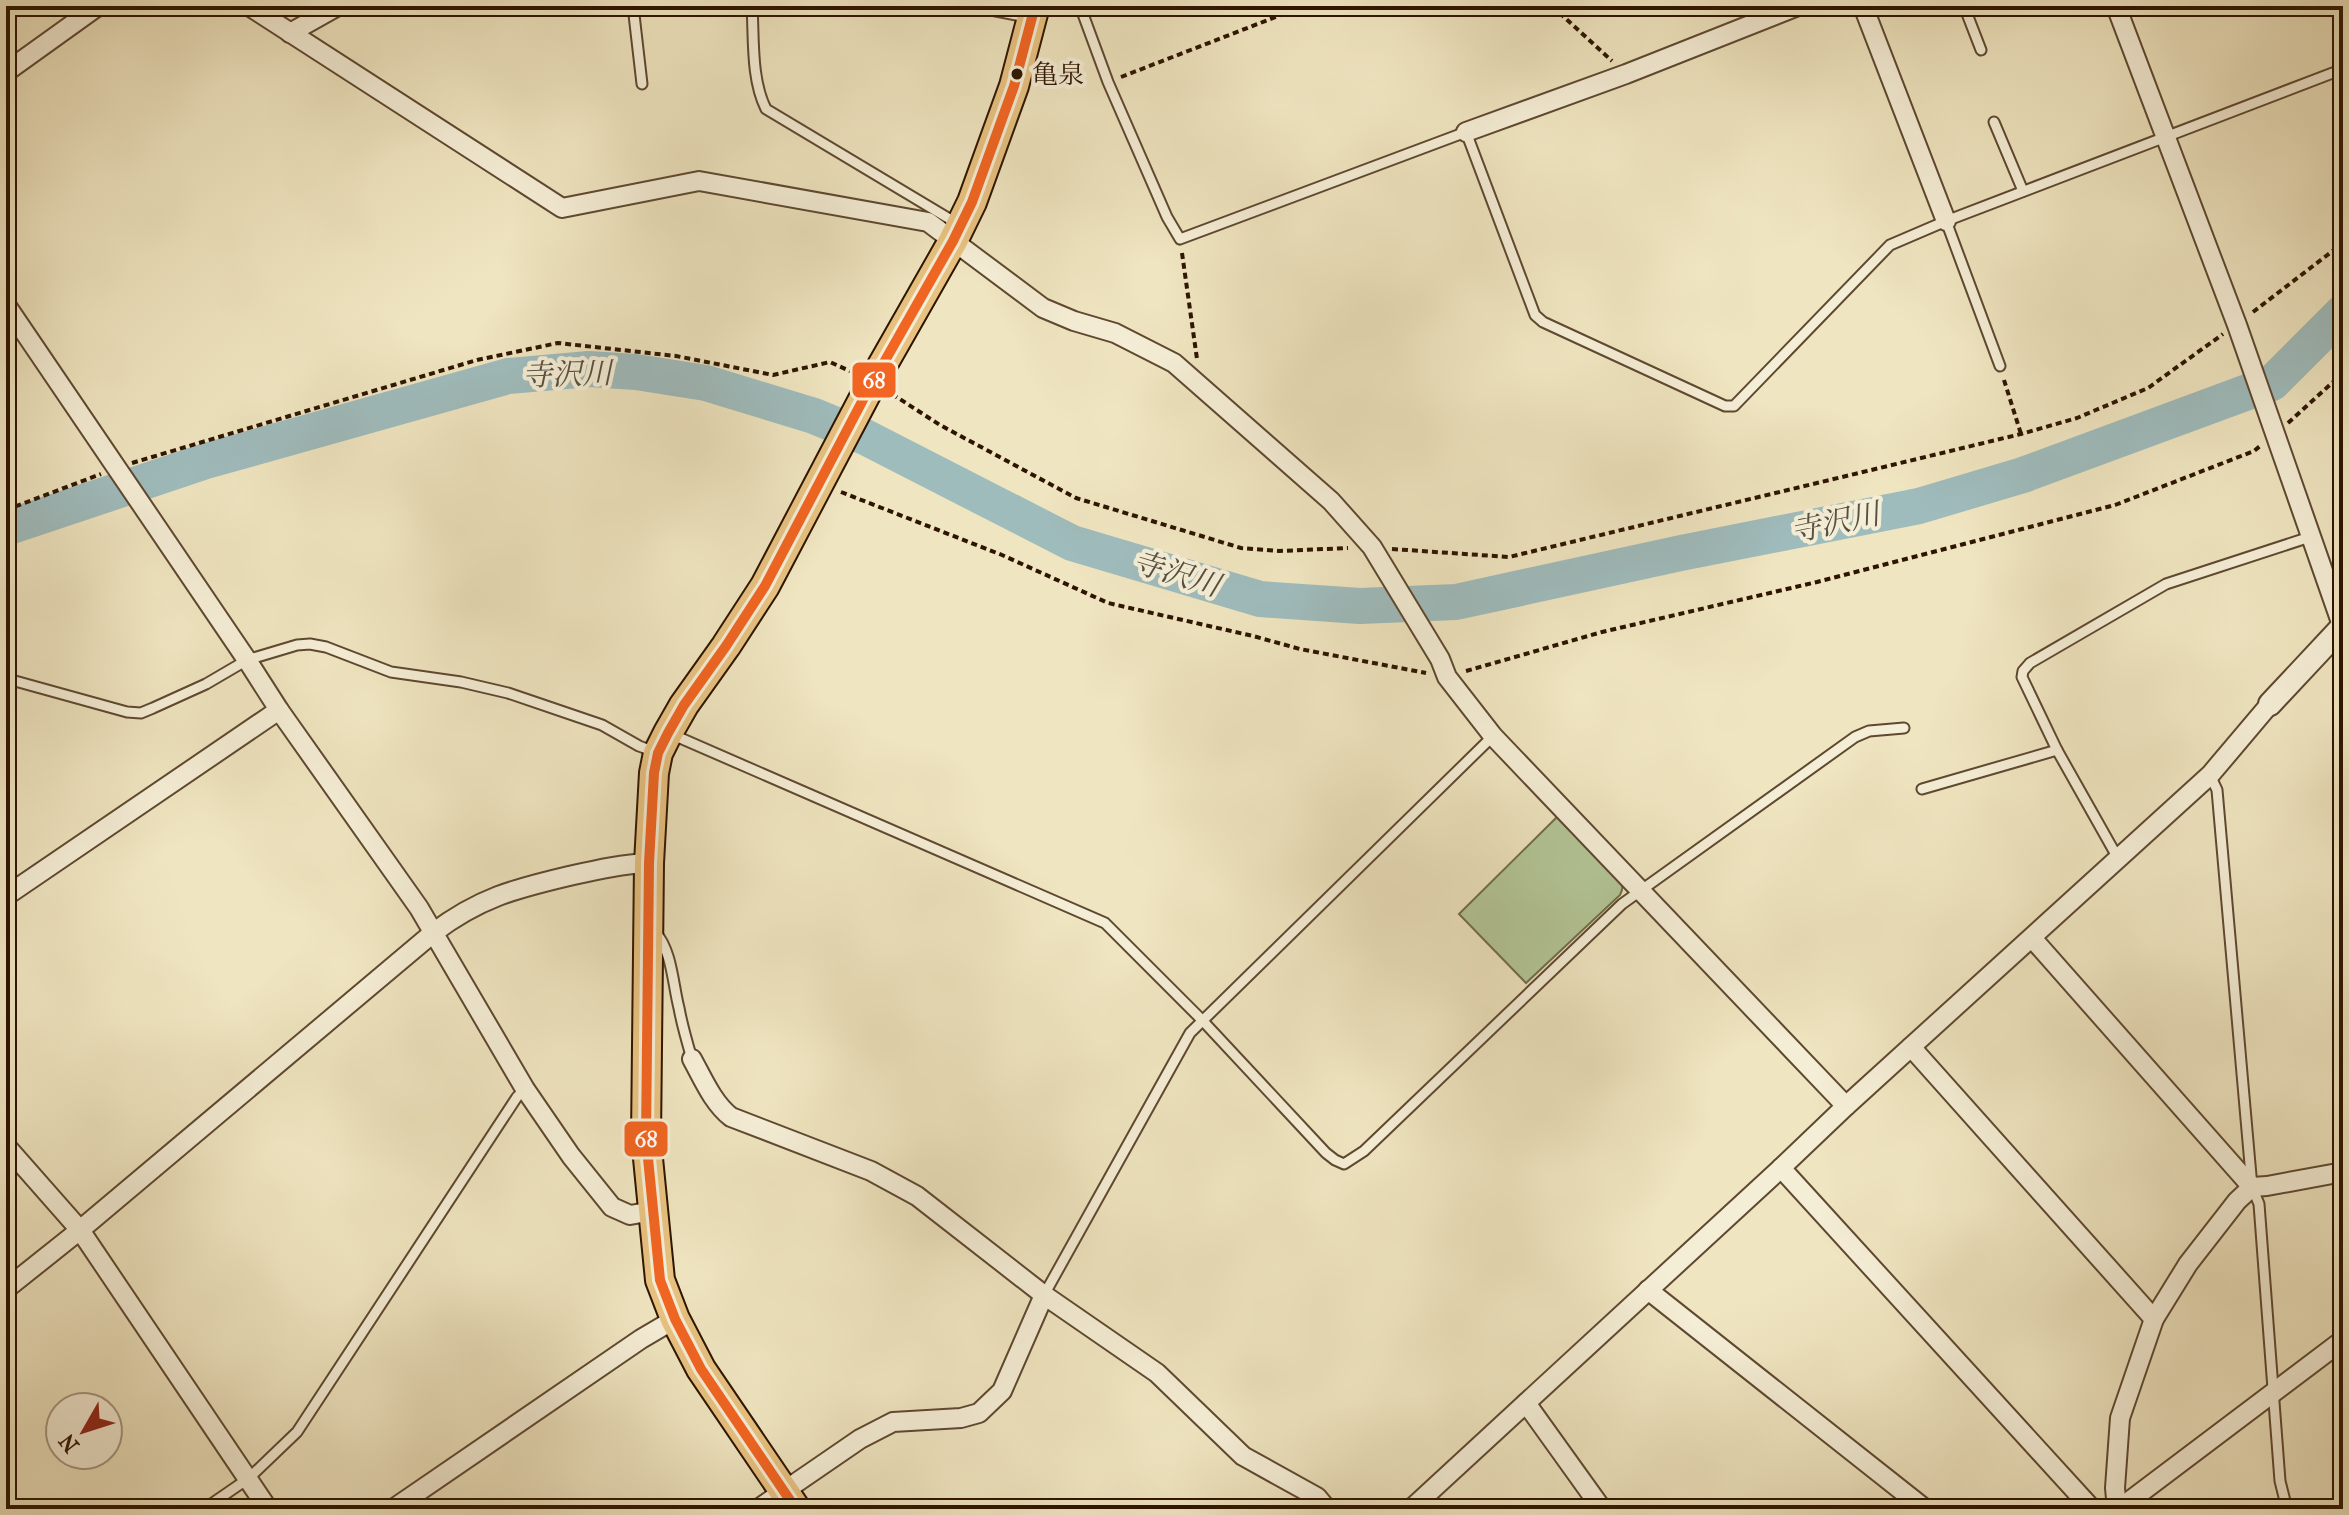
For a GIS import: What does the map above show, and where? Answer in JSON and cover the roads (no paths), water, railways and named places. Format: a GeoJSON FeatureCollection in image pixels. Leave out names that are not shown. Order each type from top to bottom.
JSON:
{"type":"FeatureCollection","features":[{"type":"Feature","properties":{"kind":"main road"},"geometry":{"type":"LineString","coordinates":[[790,1500],[701,1369],[675,1319],[660,1280],[646,1138],[649,863],[654,773],[663,743],[684,705],[765,586],[957,233],[972,202],[1014,86],[1035,10]]}},
{"type":"Feature","properties":{"kind":"street"},"geometry":{"type":"LineString","coordinates":[[6,72],[98,6]]}},
{"type":"Feature","properties":{"kind":"street"},"geometry":{"type":"LineString","coordinates":[[249,6],[562,208],[699,181],[928,222],[957,233],[1043,308],[1115,333],[1174,363],[1331,501],[1372,547],[1444,668],[1493,736],[1846,1106]]}},
{"type":"Feature","properties":{"kind":"street"},"geometry":{"type":"LineString","coordinates":[[290,33],[338,6]]}},
{"type":"Feature","properties":{"kind":"street"},"geometry":{"type":"LineString","coordinates":[[993,6],[1035,10]]}},
{"type":"Feature","properties":{"kind":"street"},"geometry":{"type":"LineString","coordinates":[[1466,132],[1626,74],[1798,6]]}},
{"type":"Feature","properties":{"kind":"street"},"geometry":{"type":"LineString","coordinates":[[1863,6],[1946,221]]}},
{"type":"Feature","properties":{"kind":"street"},"geometry":{"type":"LineString","coordinates":[[1411,1509],[1429,1498],[1526,1403],[1846,1106],[2210,775],[2270,704],[2343,627],[2238,330],[2116,6]]}},
{"type":"Feature","properties":{"kind":"street"},"geometry":{"type":"LineString","coordinates":[[6,305],[279,710],[419,908],[525,1089],[571,1156],[612,1207],[630,1215],[653,1211]]}},
{"type":"Feature","properties":{"kind":"street"},"geometry":{"type":"LineString","coordinates":[[6,896],[279,710]]}},
{"type":"Feature","properties":{"kind":"street"},"geometry":{"type":"LineString","coordinates":[[6,1289],[433,933],[478,903],[519,888],[621,864],[649,863]]}},
{"type":"Feature","properties":{"kind":"street"},"geometry":{"type":"LineString","coordinates":[[2032,938],[2252,1187]]}},
{"type":"Feature","properties":{"kind":"street"},"geometry":{"type":"LineString","coordinates":[[1911,1047],[2154,1319]]}},
{"type":"Feature","properties":{"kind":"street"},"geometry":{"type":"LineString","coordinates":[[692,1059],[714,1098],[731,1117],[871,1171],[904,1188],[1044,1295],[1157,1373],[1243,1456],[1317,1497],[1327,1509]]}},
{"type":"Feature","properties":{"kind":"street"},"geometry":{"type":"LineString","coordinates":[[6,1146],[80,1230],[268,1509]]}},
{"type":"Feature","properties":{"kind":"street"},"geometry":{"type":"LineString","coordinates":[[1781,1168],[2092,1509]]}},
{"type":"Feature","properties":{"kind":"street"},"geometry":{"type":"LineString","coordinates":[[2343,1172],[2252,1187],[2237,1201],[2188,1264],[2154,1319],[2120,1418],[2115,1488],[2118,1509],[2343,1340]]}},
{"type":"Feature","properties":{"kind":"street"},"geometry":{"type":"LineString","coordinates":[[1648,1290],[1925,1509]]}},
{"type":"Feature","properties":{"kind":"street"},"geometry":{"type":"LineString","coordinates":[[758,1509],[790,1500],[860,1439],[893,1422],[961,1418],[979,1413],[1002,1391],[1044,1295]]}},
{"type":"Feature","properties":{"kind":"street"},"geometry":{"type":"LineString","coordinates":[[393,1509],[641,1339],[675,1319]]}},
{"type":"Feature","properties":{"kind":"street"},"geometry":{"type":"LineString","coordinates":[[1526,1403],[1602,1509]]}},
{"type":"Feature","properties":{"kind":"lane"},"geometry":{"type":"LineString","coordinates":[[633,6],[642,84]]}},
{"type":"Feature","properties":{"kind":"lane"},"geometry":{"type":"LineString","coordinates":[[752,6],[760,97],[766,109],[957,233]]}},
{"type":"Feature","properties":{"kind":"lane"},"geometry":{"type":"LineString","coordinates":[[1080,6],[1108,82],[1167,217],[1180,239],[1466,132],[1535,315],[1543,322],[1725,406],[1734,406],[1890,245],[2343,69]]}},
{"type":"Feature","properties":{"kind":"lane"},"geometry":{"type":"LineString","coordinates":[[1964,6],[1981,50]]}},
{"type":"Feature","properties":{"kind":"lane"},"geometry":{"type":"LineString","coordinates":[[1994,122],[2023,191]]}},
{"type":"Feature","properties":{"kind":"lane"},"geometry":{"type":"LineString","coordinates":[[1946,221],[2000,366]]}},
{"type":"Feature","properties":{"kind":"lane"},"geometry":{"type":"LineString","coordinates":[[2119,860],[2057,750],[2022,677],[2023,671],[2030,663],[2166,584],[2310,537]]}},
{"type":"Feature","properties":{"kind":"lane"},"geometry":{"type":"LineString","coordinates":[[6,682],[15,681],[127,712],[141,713],[206,684],[247,660],[310,644],[391,672],[461,682],[508,693],[602,725],[639,746],[663,743],[1105,923],[1202,1020],[1326,1153],[1344,1164],[1364,1151],[1622,904],[1855,737],[1869,731],[1904,728]]}},
{"type":"Feature","properties":{"kind":"lane"},"geometry":{"type":"LineString","coordinates":[[1044,1295],[1190,1033],[1493,736]]}},
{"type":"Feature","properties":{"kind":"lane"},"geometry":{"type":"LineString","coordinates":[[1922,789],[2057,750]]}},
{"type":"Feature","properties":{"kind":"lane"},"geometry":{"type":"LineString","coordinates":[[2210,775],[2217,790],[2252,1187],[2259,1204],[2280,1481],[2287,1509]]}},
{"type":"Feature","properties":{"kind":"lane"},"geometry":{"type":"LineString","coordinates":[[648,925],[661,939],[666,952],[692,1059]]}},
{"type":"Feature","properties":{"kind":"lane"},"geometry":{"type":"LineString","coordinates":[[204,1509],[249,1478],[297,1432],[525,1089]]}},
{"type":"Feature","properties":{"kind":"waterway","name":"寺沢川"},"geometry":{"type":"LineString","coordinates":[[6,528],[206,461],[508,376],[589,369],[636,372],[706,383],[814,416],[865,437],[1072,543],[1260,599],[1360,606],[1456,602],[1919,506],[2023,475],[2272,383],[2343,312]]}},
{"type":"Feature","properties":{"kind":"place","name":"亀泉"},"geometry":{"type":"Point","coordinates":[1017,74]}}]}
